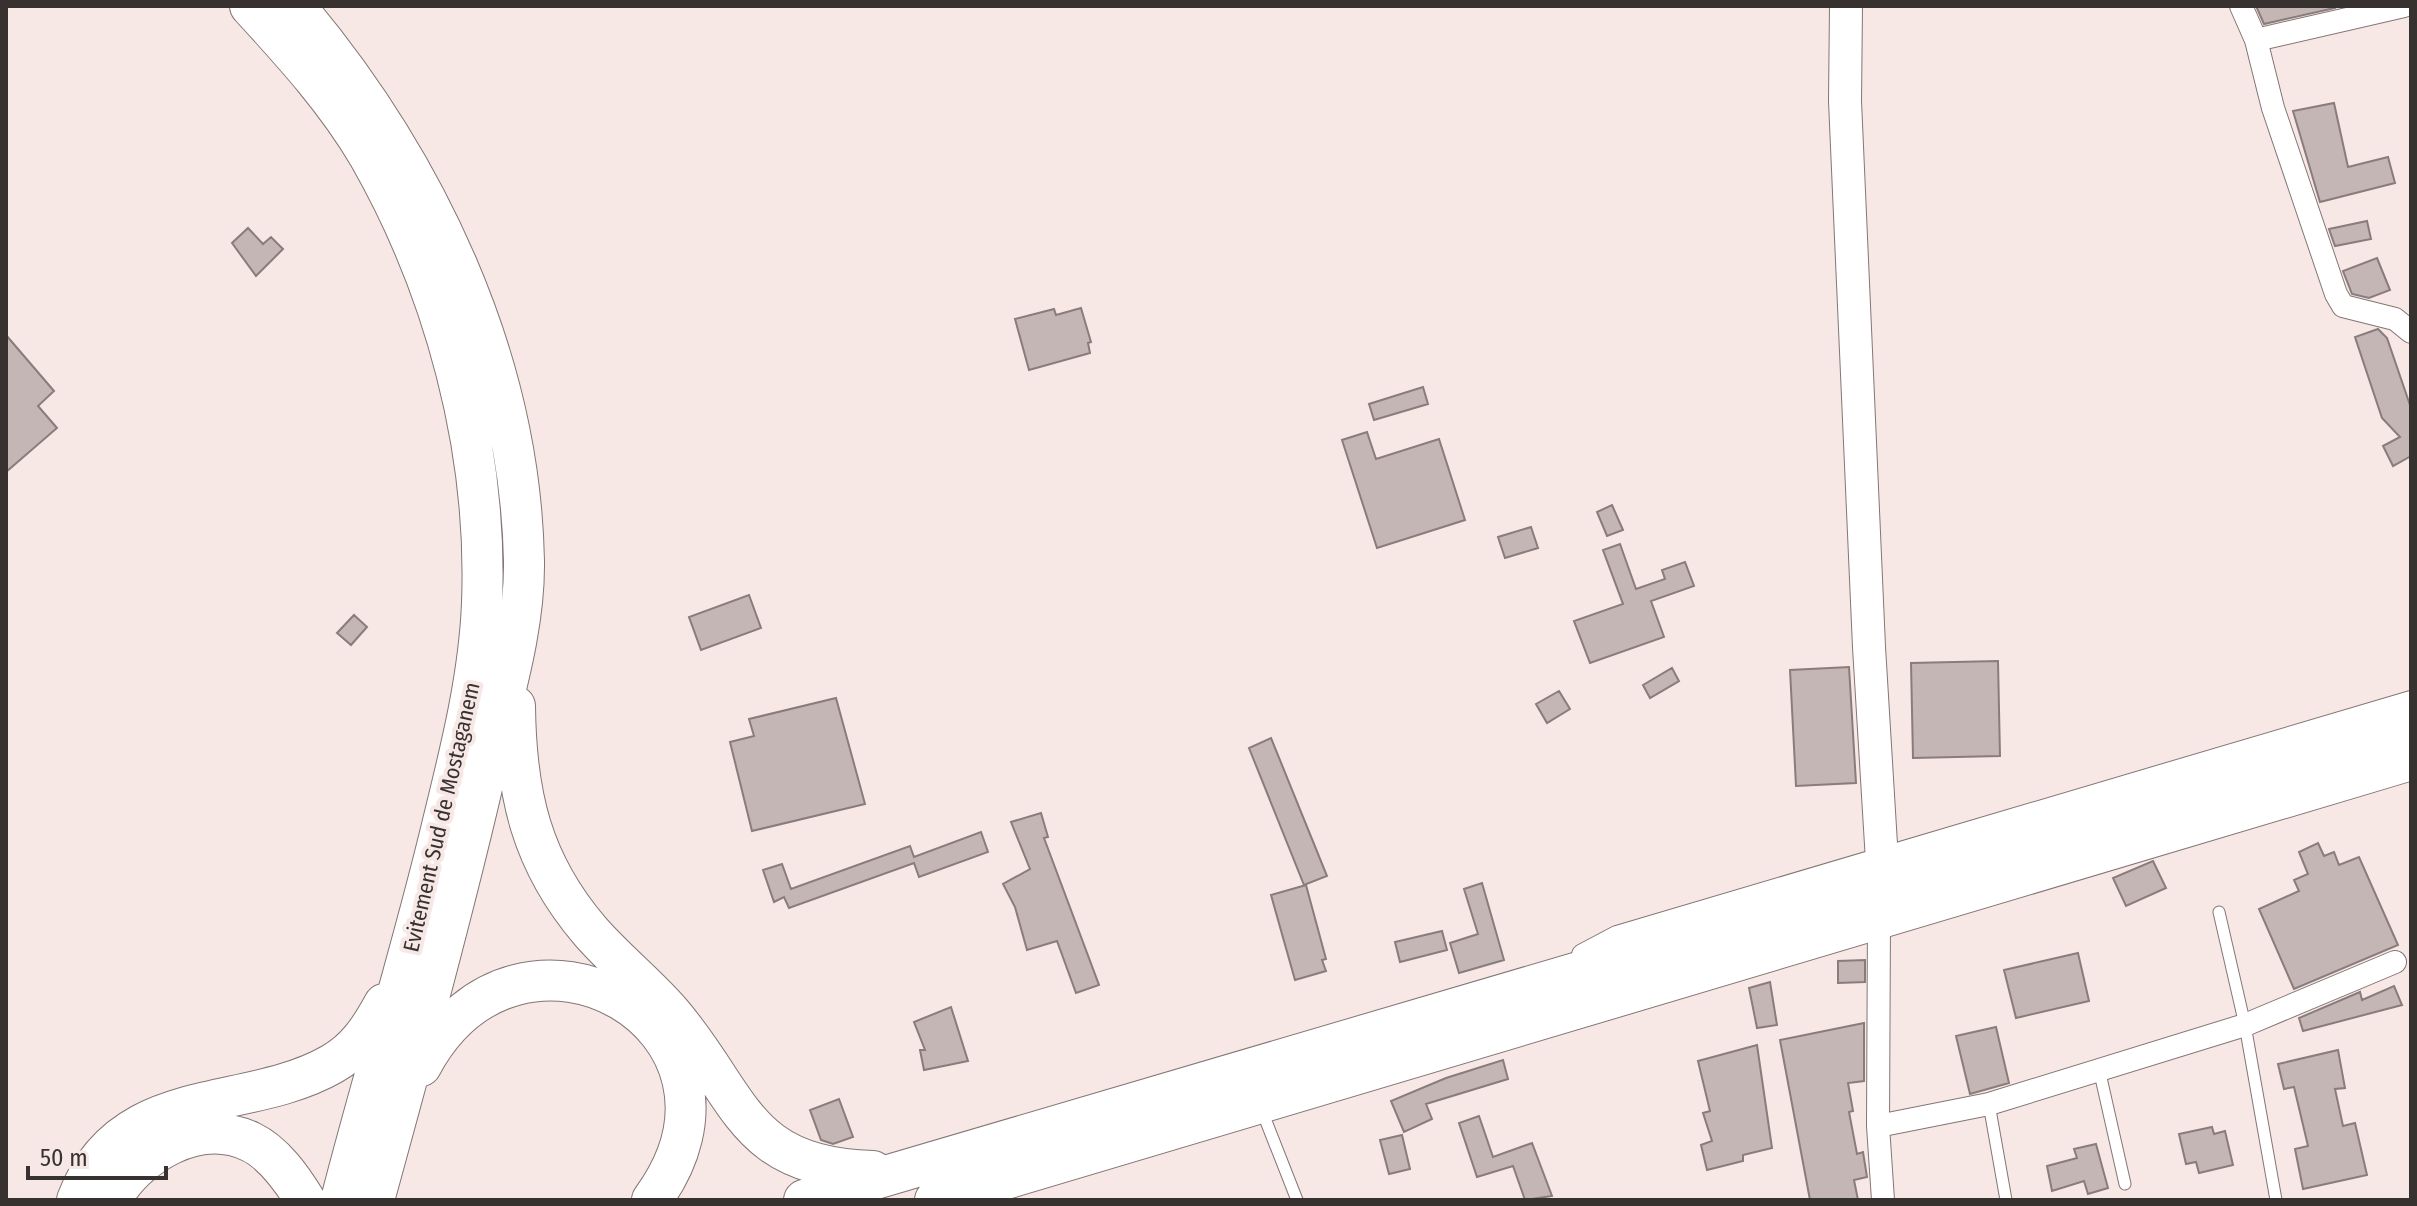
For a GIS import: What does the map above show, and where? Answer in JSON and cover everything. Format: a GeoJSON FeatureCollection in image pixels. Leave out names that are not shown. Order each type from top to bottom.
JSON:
{"type":"FeatureCollection","features":[{"type":"Feature","properties":{"kind":"highway","name":"Evitement Sud de Mostaganem"},"geometry":{"type":"LineString","coordinates":[[250,6],[308,70],[367,154],[406,226],[440,316],[468,424],[480,528],[482,604],[464,737],[409,958],[341,1200]]}},
{"type":"Feature","properties":{"kind":"highway","name":"Evitement Sud de Mostaganem"},"geometry":{"type":"LineString","coordinates":[[295,6],[341,60],[418,180],[457,264],[503,399],[518,468],[524,564],[513,651],[456,898],[374,1200]]}},
{"type":"Feature","properties":{"kind":"highway"},"geometry":{"type":"LineString","coordinates":[[513,651],[515,736],[522,803],[542,856],[574,911],[673,1015],[730,1098],[767,1141],[794,1158],[820,1167],[905,1172]]}},
{"type":"Feature","properties":{"kind":"highway"},"geometry":{"type":"LineString","coordinates":[[804,1200],[2411,727]]}},
{"type":"Feature","properties":{"kind":"highway"},"geometry":{"type":"LineString","coordinates":[[935,1200],[2411,760]]}},
{"type":"Feature","properties":{"kind":"highway"},"geometry":{"type":"LineString","coordinates":[[77,1200],[105,1152],[140,1125],[187,1104],[296,1079],[332,1064],[354,1048],[370,1029],[409,958]]}},
{"type":"Feature","properties":{"kind":"highway"},"geometry":{"type":"LineString","coordinates":[[400,1105],[446,1026],[474,1003],[496,990],[525,981],[557,980],[595,988],[633,1006],[658,1028],[676,1058],[686,1091],[684,1126],[671,1166],[652,1200]]}},
{"type":"Feature","properties":{"kind":"highway"},"geometry":{"type":"LineString","coordinates":[[111,1200],[121,1181],[142,1160],[195,1136],[224,1135],[251,1142],[274,1160],[305,1200]]}},
{"type":"Feature","properties":{"kind":"main road"},"geometry":{"type":"LineString","coordinates":[[1846,6],[1845,101],[1869,647],[1882,861]]}},
{"type":"Feature","properties":{"kind":"street"},"geometry":{"type":"LineString","coordinates":[[2241,6],[2256,40],[2273,108],[2336,294],[2343,306],[2395,319],[2411,332]]}},
{"type":"Feature","properties":{"kind":"street"},"geometry":{"type":"LineString","coordinates":[[2256,40],[2404,6]]}},
{"type":"Feature","properties":{"kind":"street"},"geometry":{"type":"LineString","coordinates":[[1507,995],[1617,937],[2411,702]]}},
{"type":"Feature","properties":{"kind":"street"},"geometry":{"type":"LineString","coordinates":[[1879,917],[1878,1126],[1883,1200]]}},
{"type":"Feature","properties":{"kind":"street"},"geometry":{"type":"LineString","coordinates":[[1878,1126],[1989,1104],[2245,1025],[2395,962]]}},
{"type":"Feature","properties":{"kind":"lane"},"geometry":{"type":"LineString","coordinates":[[2219,912],[2245,1025],[2276,1200]]}},
{"type":"Feature","properties":{"kind":"lane"},"geometry":{"type":"LineString","coordinates":[[2099,1069],[2125,1184]]}},
{"type":"Feature","properties":{"kind":"lane"},"geometry":{"type":"LineString","coordinates":[[1259,1103],[1297,1200]]}},
{"type":"Feature","properties":{"kind":"lane"},"geometry":{"type":"LineString","coordinates":[[1989,1104],[2006,1200]]}},
{"type":"Feature","properties":{"kind":"building"},"geometry":{"type":"Polygon","coordinates":[[[2256,6],[2335,6],[2335,8],[2264,24],[2256,6]]]}},
{"type":"Feature","properties":{"kind":"building"},"geometry":{"type":"Polygon","coordinates":[[[2334,103],[2348,167],[2388,157],[2395,183],[2320,202],[2293,111],[2334,103]]]}},
{"type":"Feature","properties":{"kind":"building"},"geometry":{"type":"Polygon","coordinates":[[[2367,221],[2371,239],[2335,246],[2329,229],[2367,221]]]}},
{"type":"Feature","properties":{"kind":"building"},"geometry":{"type":"Polygon","coordinates":[[[248,228],[263,244],[271,237],[283,249],[256,276],[232,243],[248,228]]]}},
{"type":"Feature","properties":{"kind":"building"},"geometry":{"type":"Polygon","coordinates":[[[2377,258],[2390,290],[2369,298],[2352,294],[2343,271],[2377,258]]]}},
{"type":"Feature","properties":{"kind":"building"},"geometry":{"type":"Polygon","coordinates":[[[1081,308],[1091,342],[1088,343],[1090,353],[1029,370],[1015,319],[1054,309],[1056,315],[1081,308]]]}},
{"type":"Feature","properties":{"kind":"building"},"geometry":{"type":"Polygon","coordinates":[[[2378,329],[2387,338],[2411,408],[2411,456],[2393,466],[2383,446],[2400,437],[2382,418],[2355,337],[2378,329]]]}},
{"type":"Feature","properties":{"kind":"building"},"geometry":{"type":"Polygon","coordinates":[[[6,335],[54,391],[38,406],[57,428],[6,472],[6,335]]]}},
{"type":"Feature","properties":{"kind":"building"},"geometry":{"type":"Polygon","coordinates":[[[1423,387],[1428,404],[1374,420],[1369,404],[1423,387]]]}},
{"type":"Feature","properties":{"kind":"building"},"geometry":{"type":"Polygon","coordinates":[[[1367,432],[1376,459],[1439,439],[1465,520],[1377,548],[1342,440],[1367,432]]]}},
{"type":"Feature","properties":{"kind":"building"},"geometry":{"type":"Polygon","coordinates":[[[1612,505],[1623,530],[1607,536],[1597,512],[1612,505]]]}},
{"type":"Feature","properties":{"kind":"building"},"geometry":{"type":"Polygon","coordinates":[[[1531,527],[1538,548],[1505,558],[1498,537],[1531,527]]]}},
{"type":"Feature","properties":{"kind":"building"},"geometry":{"type":"Polygon","coordinates":[[[1620,544],[1636,589],[1665,579],[1662,570],[1685,562],[1694,586],[1651,601],[1664,637],[1590,663],[1574,621],[1623,604],[1603,550],[1620,544]]]}},
{"type":"Feature","properties":{"kind":"building"},"geometry":{"type":"Polygon","coordinates":[[[749,595],[761,628],[701,650],[689,617],[749,595]]]}},
{"type":"Feature","properties":{"kind":"building"},"geometry":{"type":"Polygon","coordinates":[[[354,615],[367,627],[351,645],[337,633],[354,615]]]}},
{"type":"Feature","properties":{"kind":"building"},"geometry":{"type":"Polygon","coordinates":[[[1998,661],[2000,756],[1913,758],[1911,663],[1998,661]]]}},
{"type":"Feature","properties":{"kind":"building"},"geometry":{"type":"Polygon","coordinates":[[[1849,667],[1856,783],[1796,786],[1790,670],[1849,667]]]}},
{"type":"Feature","properties":{"kind":"building"},"geometry":{"type":"Polygon","coordinates":[[[1672,668],[1679,681],[1650,698],[1643,685],[1672,668]]]}},
{"type":"Feature","properties":{"kind":"building"},"geometry":{"type":"Polygon","coordinates":[[[1559,691],[1570,709],[1547,723],[1536,704],[1559,691]]]}},
{"type":"Feature","properties":{"kind":"building"},"geometry":{"type":"Polygon","coordinates":[[[836,698],[865,804],[752,831],[730,742],[754,736],[749,719],[836,698]]]}},
{"type":"Feature","properties":{"kind":"building"},"geometry":{"type":"Polygon","coordinates":[[[1271,738],[1327,876],[1304,885],[1249,748],[1271,738]]]}},
{"type":"Feature","properties":{"kind":"building"},"geometry":{"type":"Polygon","coordinates":[[[1041,813],[1048,837],[1044,838],[1099,985],[1076,993],[1057,941],[1027,950],[1015,907],[1003,884],[1030,869],[1011,822],[1041,813]]]}},
{"type":"Feature","properties":{"kind":"building"},"geometry":{"type":"Polygon","coordinates":[[[981,832],[988,852],[919,877],[914,863],[789,908],[784,897],[774,902],[763,870],[782,864],[791,889],[910,846],[914,857],[981,832]]]}},
{"type":"Feature","properties":{"kind":"building"},"geometry":{"type":"Polygon","coordinates":[[[2318,843],[2324,856],[2334,852],[2339,865],[2359,857],[2398,945],[2294,989],[2259,909],[2299,891],[2294,880],[2308,874],[2299,852],[2318,843]]]}},
{"type":"Feature","properties":{"kind":"building"},"geometry":{"type":"Polygon","coordinates":[[[2153,861],[2166,888],[2126,906],[2113,878],[2153,861]]]}},
{"type":"Feature","properties":{"kind":"building"},"geometry":{"type":"Polygon","coordinates":[[[1482,883],[1504,960],[1459,973],[1450,943],[1478,934],[1464,889],[1482,883]]]}},
{"type":"Feature","properties":{"kind":"building"},"geometry":{"type":"Polygon","coordinates":[[[1306,885],[1326,959],[1322,960],[1326,971],[1295,980],[1271,895],[1306,885]]]}},
{"type":"Feature","properties":{"kind":"building"},"geometry":{"type":"Polygon","coordinates":[[[1442,931],[1447,950],[1400,962],[1395,942],[1442,931]]]}},
{"type":"Feature","properties":{"kind":"building"},"geometry":{"type":"Polygon","coordinates":[[[2078,953],[2089,1001],[2016,1018],[2004,970],[2078,953]]]}},
{"type":"Feature","properties":{"kind":"building"},"geometry":{"type":"Polygon","coordinates":[[[1865,960],[1865,982],[1838,983],[1838,961],[1865,960]]]}},
{"type":"Feature","properties":{"kind":"building"},"geometry":{"type":"Polygon","coordinates":[[[1770,982],[1777,1025],[1757,1028],[1749,988],[1770,982]]]}},
{"type":"Feature","properties":{"kind":"building"},"geometry":{"type":"Polygon","coordinates":[[[2394,986],[2402,1005],[2303,1031],[2299,1018],[2360,992],[2362,1000],[2394,986]]]}},
{"type":"Feature","properties":{"kind":"building"},"geometry":{"type":"Polygon","coordinates":[[[951,1007],[968,1061],[924,1070],[920,1050],[925,1050],[914,1022],[951,1007]]]}},
{"type":"Feature","properties":{"kind":"building"},"geometry":{"type":"Polygon","coordinates":[[[1864,1023],[1864,1081],[1848,1083],[1853,1111],[1849,1112],[1857,1154],[1863,1152],[1867,1177],[1854,1180],[1858,1200],[1810,1200],[1780,1040],[1864,1023]]]}},
{"type":"Feature","properties":{"kind":"building"},"geometry":{"type":"Polygon","coordinates":[[[1996,1027],[2009,1083],[1970,1094],[1956,1036],[1996,1027]]]}},
{"type":"Feature","properties":{"kind":"building"},"geometry":{"type":"Polygon","coordinates":[[[1757,1045],[1772,1148],[1743,1155],[1743,1161],[1707,1170],[1701,1145],[1712,1141],[1703,1113],[1710,1111],[1698,1061],[1757,1045]]]}},
{"type":"Feature","properties":{"kind":"building"},"geometry":{"type":"Polygon","coordinates":[[[2338,1050],[2345,1088],[2335,1089],[2343,1126],[2355,1123],[2367,1175],[2303,1189],[2295,1149],[2308,1146],[2294,1087],[2284,1089],[2278,1064],[2338,1050]]]}},
{"type":"Feature","properties":{"kind":"building"},"geometry":{"type":"Polygon","coordinates":[[[1503,1060],[1508,1079],[1426,1104],[1432,1119],[1404,1132],[1391,1101],[1446,1078],[1503,1060]]]}},
{"type":"Feature","properties":{"kind":"building"},"geometry":{"type":"Polygon","coordinates":[[[839,1099],[853,1137],[833,1144],[821,1140],[810,1110],[839,1099]]]}},
{"type":"Feature","properties":{"kind":"building"},"geometry":{"type":"Polygon","coordinates":[[[1479,1116],[1493,1157],[1532,1143],[1552,1196],[1525,1200],[1513,1166],[1477,1177],[1459,1123],[1479,1116]]]}},
{"type":"Feature","properties":{"kind":"building"},"geometry":{"type":"Polygon","coordinates":[[[2212,1127],[2214,1134],[2225,1131],[2233,1165],[2199,1173],[2196,1162],[2186,1164],[2179,1134],[2212,1127]]]}},
{"type":"Feature","properties":{"kind":"building"},"geometry":{"type":"Polygon","coordinates":[[[1402,1135],[1410,1169],[1389,1174],[1380,1140],[1402,1135]]]}},
{"type":"Feature","properties":{"kind":"building"},"geometry":{"type":"Polygon","coordinates":[[[2096,1144],[2108,1188],[2088,1194],[2084,1181],[2052,1191],[2047,1166],[2077,1158],[2074,1149],[2096,1144]]]}}]}
